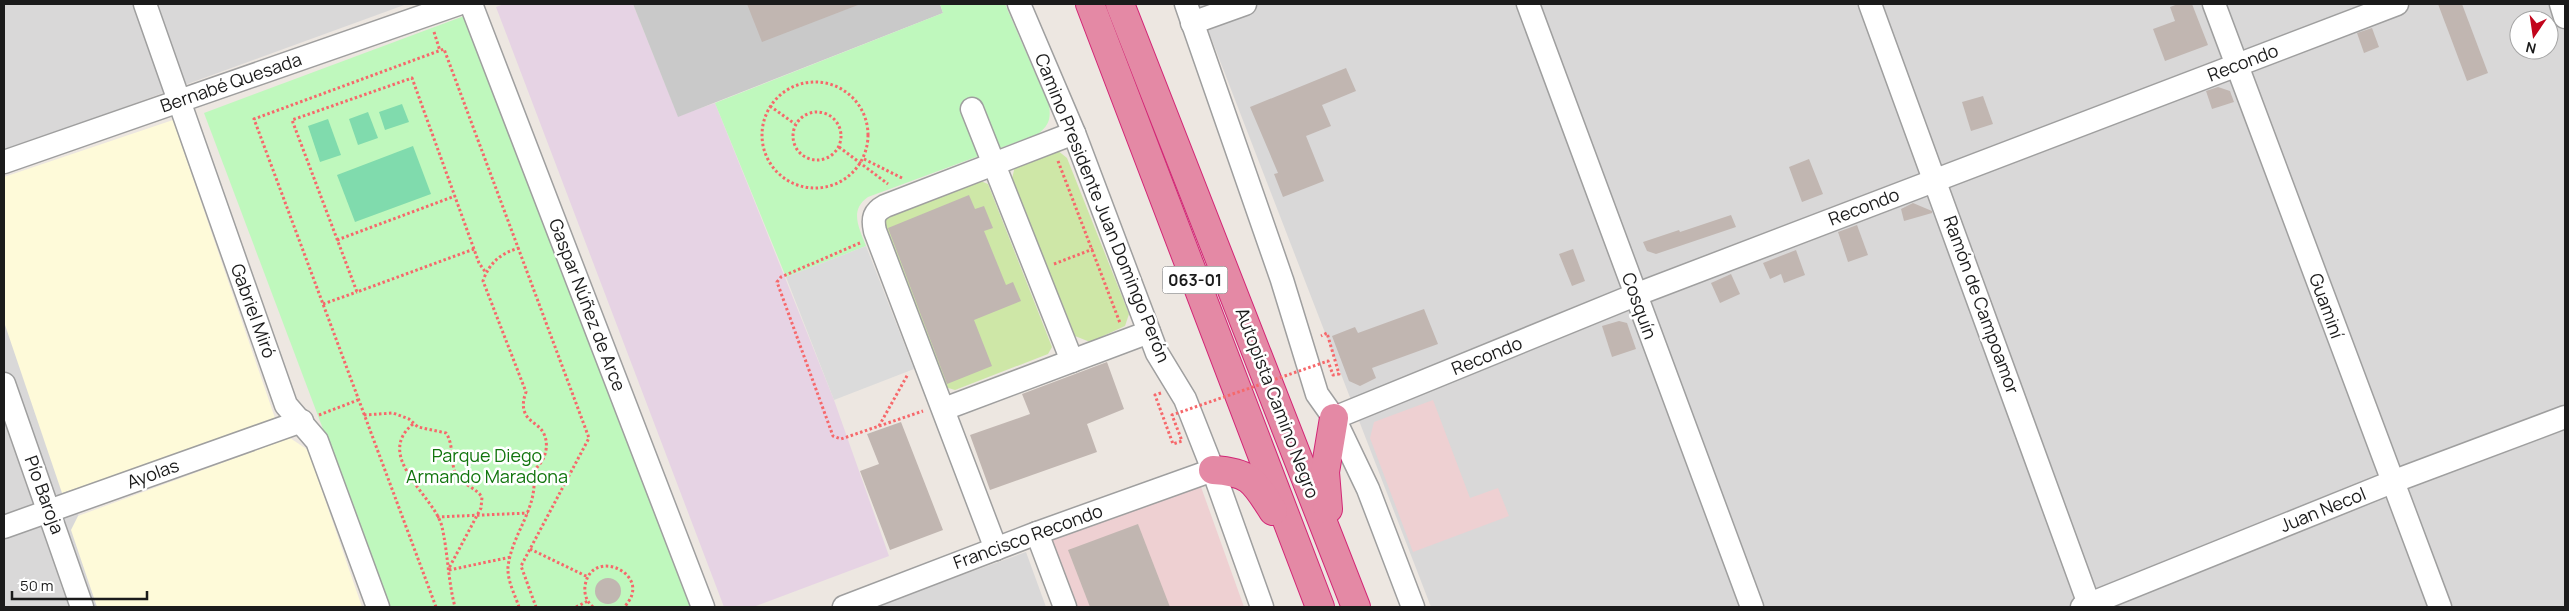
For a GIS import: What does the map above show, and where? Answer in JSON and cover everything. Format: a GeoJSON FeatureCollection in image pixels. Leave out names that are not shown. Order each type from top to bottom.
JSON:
{"type":"FeatureCollection","features":[{"type":"Feature","properties":{"kind":"highway","name":"Autopista Camino Negro"},"geometry":{"type":"LineString","coordinates":[[1090,4],[1320,607]]}},
{"type":"Feature","properties":{"kind":"highway","name":"Autopista Camino Negro"},"geometry":{"type":"LineString","coordinates":[[1120,4],[1356,607]]}},
{"type":"Feature","properties":{"kind":"highway"},"geometry":{"type":"LineString","coordinates":[[1334,418],[1325,472],[1326,495],[1336,552]]}},
{"type":"Feature","properties":{"kind":"highway"},"geometry":{"type":"LineString","coordinates":[[1213,470],[1236,471],[1257,486],[1301,557]]}},
{"type":"Feature","properties":{"kind":"street","name":"Gabriel Miró"},"geometry":{"type":"LineString","coordinates":[[145,4],[286,405],[291,413],[302,421],[317,441],[378,607]]}},
{"type":"Feature","properties":{"kind":"street","name":"Bernabé Quesada"},"geometry":{"type":"LineString","coordinates":[[4,162],[458,4]]}},
{"type":"Feature","properties":{"kind":"street","name":"Gaspar Núñez de Arce"},"geometry":{"type":"LineString","coordinates":[[471,4],[702,607]]}},
{"type":"Feature","properties":{"kind":"street","name":"Camino Presidente Juan Domingo Perón"},"geometry":{"type":"LineString","coordinates":[[1018,4],[1074,133],[1157,353],[1185,399],[1213,470],[1262,607]]}},
{"type":"Feature","properties":{"kind":"street"},"geometry":{"type":"LineString","coordinates":[[1244,4],[1188,14],[1282,280],[1308,371],[1317,394],[1334,418],[1375,505],[1413,607]]}},
{"type":"Feature","properties":{"kind":"street","name":"Cosquín"},"geometry":{"type":"LineString","coordinates":[[1528,4],[1752,607]]}},
{"type":"Feature","properties":{"kind":"street","name":"Ramón de Campoamor"},"geometry":{"type":"LineString","coordinates":[[1870,4],[2087,606]]}},
{"type":"Feature","properties":{"kind":"street","name":"Guaminí"},"geometry":{"type":"LineString","coordinates":[[2214,4],[2440,607]]}},
{"type":"Feature","properties":{"kind":"street","name":"Recondo"},"geometry":{"type":"LineString","coordinates":[[1334,418],[1635,295],[2397,4]]}},
{"type":"Feature","properties":{"kind":"street"},"geometry":{"type":"LineString","coordinates":[[2560,4],[2565,17]]}},
{"type":"Feature","properties":{"kind":"street"},"geometry":{"type":"LineString","coordinates":[[972,109],[1072,360]]}},
{"type":"Feature","properties":{"kind":"street"},"geometry":{"type":"LineString","coordinates":[[996,548],[877,236],[873,216],[878,210],[1074,133]]}},
{"type":"Feature","properties":{"kind":"street"},"geometry":{"type":"LineString","coordinates":[[943,407],[1149,332]]}},
{"type":"Feature","properties":{"kind":"street","name":"Pío Baroja"},"geometry":{"type":"LineString","coordinates":[[4,384],[82,607]]}},
{"type":"Feature","properties":{"kind":"street","name":"Juan Necol"},"geometry":{"type":"LineString","coordinates":[[2087,606],[2392,482],[2565,417]]}},
{"type":"Feature","properties":{"kind":"street","name":"Ayolas"},"geometry":{"type":"LineString","coordinates":[[4,527],[302,421]]}},
{"type":"Feature","properties":{"kind":"street","name":"Francisco Recondo"},"geometry":{"type":"LineString","coordinates":[[844,607],[996,548],[1213,470]]}},
{"type":"Feature","properties":{"kind":"street"},"geometry":{"type":"LineString","coordinates":[[1037,533],[1065,607]]}},
{"type":"Feature","properties":{"kind":"path"},"geometry":{"type":"LineString","coordinates":[[436,607],[254,119],[444,49],[589,438],[521,566],[536,607]]}},
{"type":"Feature","properties":{"kind":"path"},"geometry":{"type":"LineString","coordinates":[[357,292],[292,120],[412,78],[474,249],[486,273]]}},
{"type":"Feature","properties":{"kind":"path"},"geometry":{"type":"LineString","coordinates":[[820,82],[838,86],[852,96],[862,109],[868,134],[864,159],[854,173],[840,183],[824,188],[807,188],[789,182],[775,171],[765,156],[761,138],[763,119],[770,106],[785,90],[802,83],[820,82]]}},
{"type":"Feature","properties":{"kind":"path"},"geometry":{"type":"LineString","coordinates":[[770,106],[795,124]]}},
{"type":"Feature","properties":{"kind":"path"},"geometry":{"type":"LineString","coordinates":[[811,112],[827,113],[838,124],[841,132],[839,147],[828,158],[820,160],[804,157],[793,145],[792,136],[795,124],[803,115],[811,112]]}},
{"type":"Feature","properties":{"kind":"path"},"geometry":{"type":"LineString","coordinates":[[1051,143],[1126,340]]}},
{"type":"Feature","properties":{"kind":"path"},"geometry":{"type":"LineString","coordinates":[[839,147],[860,163],[917,194]]}},
{"type":"Feature","properties":{"kind":"path"},"geometry":{"type":"LineString","coordinates":[[864,159],[917,194]]}},
{"type":"Feature","properties":{"kind":"path"},"geometry":{"type":"LineString","coordinates":[[337,240],[455,196]]}},
{"type":"Feature","properties":{"kind":"path"},"geometry":{"type":"LineString","coordinates":[[877,236],[781,277],[777,282],[832,436],[841,439],[943,407]]}},
{"type":"Feature","properties":{"kind":"path"},"geometry":{"type":"LineString","coordinates":[[1036,271],[1092,250],[1114,238]]}},
{"type":"Feature","properties":{"kind":"path"},"geometry":{"type":"LineString","coordinates":[[499,472],[518,476],[532,471],[544,456],[544,434],[525,414],[523,401],[526,392],[483,281],[486,273],[498,258],[519,248]]}},
{"type":"Feature","properties":{"kind":"path"},"geometry":{"type":"LineString","coordinates":[[323,304],[474,249]]}},
{"type":"Feature","properties":{"kind":"path"},"geometry":{"type":"LineString","coordinates":[[1161,393],[1155,395],[1173,444],[1182,441],[1172,415],[1328,361],[1333,376],[1339,374],[1327,333],[1320,336]]}},
{"type":"Feature","properties":{"kind":"path"},"geometry":{"type":"LineString","coordinates":[[879,426],[910,371]]}},
{"type":"Feature","properties":{"kind":"path"},"geometry":{"type":"LineString","coordinates":[[302,421],[358,400]]}},
{"type":"Feature","properties":{"kind":"path"},"geometry":{"type":"LineString","coordinates":[[364,415],[372,412],[393,413],[418,427],[441,431],[450,439],[455,471],[459,479],[482,497],[482,508],[448,570]]}},
{"type":"Feature","properties":{"kind":"path"},"geometry":{"type":"LineString","coordinates":[[413,424],[401,439],[401,456],[408,475],[441,525],[455,607]]}},
{"type":"Feature","properties":{"kind":"path"},"geometry":{"type":"LineString","coordinates":[[519,607],[509,578],[511,557],[534,494],[532,471]]}},
{"type":"Feature","properties":{"kind":"path"},"geometry":{"type":"LineString","coordinates":[[436,517],[528,513]]}},
{"type":"Feature","properties":{"kind":"path"},"geometry":{"type":"LineString","coordinates":[[530,550],[588,577]]}},
{"type":"Feature","properties":{"kind":"path"},"geometry":{"type":"LineString","coordinates":[[448,570],[511,557]]}},
{"type":"Feature","properties":{"kind":"path"},"geometry":{"type":"LineString","coordinates":[[593,607],[584,592],[588,577],[599,567],[616,566],[628,576],[632,591],[630,599],[624,607]]}},
{"type":"Feature","properties":{"kind":"path"},"geometry":{"type":"LineString","coordinates":[[576,607],[588,601]]}},
{"type":"Feature","properties":{"kind":"shaded area"},"geometry":{"type":"Polygon","coordinates":[[[4,4],[407,4],[4,151],[4,4]]]}},
{"type":"Feature","properties":{"kind":"shaded area"},"geometry":{"type":"Polygon","coordinates":[[[504,4],[633,4],[678,116],[715,103],[834,400],[889,556],[753,607],[724,607],[496,7],[504,4]]]}},
{"type":"Feature","properties":{"kind":"shaded area"},"geometry":{"type":"Polygon","coordinates":[[[633,4],[940,4],[943,13],[678,117],[633,4]]]}},
{"type":"Feature","properties":{"kind":"shaded area"},"geometry":{"type":"Polygon","coordinates":[[[1198,4],[2565,4],[2565,607],[1431,607],[1198,4]]]}},
{"type":"Feature","properties":{"kind":"shaded area"},"geometry":{"type":"Polygon","coordinates":[[[173,120],[276,421],[62,493],[4,322],[4,177],[173,120]]]}},
{"type":"Feature","properties":{"kind":"shaded area"},"geometry":{"type":"Polygon","coordinates":[[[866,246],[914,369],[834,400],[786,277],[866,246]]]}},
{"type":"Feature","properties":{"kind":"shaded area"},"geometry":{"type":"Polygon","coordinates":[[[4,300],[110,607],[4,607],[4,300]]]}},
{"type":"Feature","properties":{"kind":"shaded area"},"geometry":{"type":"Polygon","coordinates":[[[1433,400],[1470,498],[1498,488],[1509,516],[1413,552],[1370,438],[1374,422],[1433,400]]]}},
{"type":"Feature","properties":{"kind":"shaded area"},"geometry":{"type":"Polygon","coordinates":[[[290,438],[308,450],[362,607],[97,607],[71,530],[78,516],[290,438]]]}},
{"type":"Feature","properties":{"kind":"shaded area"},"geometry":{"type":"Polygon","coordinates":[[[1201,487],[1244,607],[1076,607],[1047,538],[1201,487]]]}},
{"type":"Feature","properties":{"kind":"shaded area"},"geometry":{"type":"Polygon","coordinates":[[[1026,552],[1046,607],[873,607],[1026,552]]]}},
{"type":"Feature","properties":{"kind":"green space"},"geometry":{"type":"Polygon","coordinates":[[[940,4],[1005,4],[1049,105],[1050,114],[1047,125],[1038,134],[868,197],[862,202],[857,213],[857,220],[866,246],[786,277],[715,103],[943,13],[940,4]]]}},
{"type":"Feature","properties":{"kind":"green space","name":"Parque Diego Armando Maradona"},"geometry":{"type":"Polygon","coordinates":[[[464,16],[692,607],[390,607],[204,113],[464,16]]]}},
{"type":"Feature","properties":{"kind":"green space"},"geometry":{"type":"Polygon","coordinates":[[[402,104],[409,122],[385,130],[379,112],[402,104]]]}},
{"type":"Feature","properties":{"kind":"green space"},"geometry":{"type":"Polygon","coordinates":[[[368,112],[378,138],[358,145],[349,119],[368,112]]]}},
{"type":"Feature","properties":{"kind":"green space"},"geometry":{"type":"Polygon","coordinates":[[[328,119],[341,155],[320,162],[308,126],[328,119]]]}},
{"type":"Feature","properties":{"kind":"green space"},"geometry":{"type":"Polygon","coordinates":[[[413,146],[431,194],[355,222],[337,175],[413,146]]]}},
{"type":"Feature","properties":{"kind":"green space"},"geometry":{"type":"Polygon","coordinates":[[[1057,150],[1067,158],[1129,314],[1125,326],[1090,342],[1075,336],[1012,179],[1015,166],[1057,150]]]}},
{"type":"Feature","properties":{"kind":"green space"},"geometry":{"type":"Polygon","coordinates":[[[978,180],[988,184],[1052,347],[1048,354],[955,390],[945,387],[881,223],[885,215],[978,180]]]}},
{"type":"Feature","properties":{"kind":"building"},"geometry":{"type":"Polygon","coordinates":[[[747,4],[858,4],[858,5],[762,42],[747,4]]]}},
{"type":"Feature","properties":{"kind":"building"},"geometry":{"type":"Polygon","coordinates":[[[2178,4],[2192,4],[2208,45],[2165,61],[2153,29],[2175,21],[2170,7],[2178,4]]]}},
{"type":"Feature","properties":{"kind":"building"},"geometry":{"type":"Polygon","coordinates":[[[2438,4],[2462,4],[2488,73],[2467,81],[2438,4]]]}},
{"type":"Feature","properties":{"kind":"building"},"geometry":{"type":"Polygon","coordinates":[[[2372,28],[2379,47],[2364,53],[2357,33],[2372,28]]]}},
{"type":"Feature","properties":{"kind":"building"},"geometry":{"type":"Polygon","coordinates":[[[1346,68],[1356,91],[1322,105],[1331,126],[1306,136],[1324,181],[1283,197],[1274,174],[1278,173],[1250,107],[1346,68]]]}},
{"type":"Feature","properties":{"kind":"building"},"geometry":{"type":"Polygon","coordinates":[[[2218,87],[2230,91],[2234,102],[2212,109],[2206,91],[2218,87]]]}},
{"type":"Feature","properties":{"kind":"building"},"geometry":{"type":"Polygon","coordinates":[[[1983,96],[1993,124],[1971,131],[1962,102],[1983,96]]]}},
{"type":"Feature","properties":{"kind":"building"},"geometry":{"type":"Polygon","coordinates":[[[1809,159],[1823,194],[1802,202],[1789,167],[1809,159]]]}},
{"type":"Feature","properties":{"kind":"building"},"geometry":{"type":"Polygon","coordinates":[[[969,195],[975,209],[984,206],[993,228],[984,231],[1006,285],[1013,282],[1021,301],[974,320],[992,366],[947,384],[888,228],[969,195]]]}},
{"type":"Feature","properties":{"kind":"building"},"geometry":{"type":"Polygon","coordinates":[[[1913,203],[1932,211],[1932,213],[1904,221],[1901,209],[1913,203]]]}},
{"type":"Feature","properties":{"kind":"building"},"geometry":{"type":"Polygon","coordinates":[[[1731,215],[1736,227],[1656,254],[1647,251],[1643,242],[1679,230],[1680,232],[1731,215]]]}},
{"type":"Feature","properties":{"kind":"building"},"geometry":{"type":"Polygon","coordinates":[[[1857,225],[1868,255],[1848,262],[1838,232],[1857,225]]]}},
{"type":"Feature","properties":{"kind":"building"},"geometry":{"type":"Polygon","coordinates":[[[1573,249],[1585,281],[1572,286],[1559,254],[1573,249]]]}},
{"type":"Feature","properties":{"kind":"building"},"geometry":{"type":"Polygon","coordinates":[[[1796,250],[1805,275],[1784,283],[1781,274],[1770,279],[1763,263],[1796,250]]]}},
{"type":"Feature","properties":{"kind":"building"},"geometry":{"type":"Polygon","coordinates":[[[1731,274],[1740,294],[1720,303],[1711,283],[1731,274]]]}},
{"type":"Feature","properties":{"kind":"building"},"geometry":{"type":"Polygon","coordinates":[[[1424,309],[1438,344],[1372,368],[1376,378],[1360,386],[1349,381],[1332,336],[1355,327],[1358,333],[1424,309]]]}},
{"type":"Feature","properties":{"kind":"building"},"geometry":{"type":"Polygon","coordinates":[[[1619,321],[1627,323],[1636,349],[1612,357],[1602,326],[1619,321]]]}},
{"type":"Feature","properties":{"kind":"building"},"geometry":{"type":"Polygon","coordinates":[[[1107,362],[1124,409],[1087,424],[1097,452],[990,490],[970,435],[1030,414],[1022,394],[1107,362]]]}},
{"type":"Feature","properties":{"kind":"building"},"geometry":{"type":"Polygon","coordinates":[[[901,422],[943,530],[890,550],[860,471],[879,464],[867,434],[901,422]]]}},
{"type":"Feature","properties":{"kind":"building"},"geometry":{"type":"Polygon","coordinates":[[[1138,524],[1170,607],[1090,607],[1068,550],[1138,524]]]}},
{"type":"Feature","properties":{"kind":"building"},"geometry":{"type":"Polygon","coordinates":[[[608,578],[617,582],[621,591],[617,600],[608,604],[599,600],[595,591],[599,582],[608,578]]]}}]}
